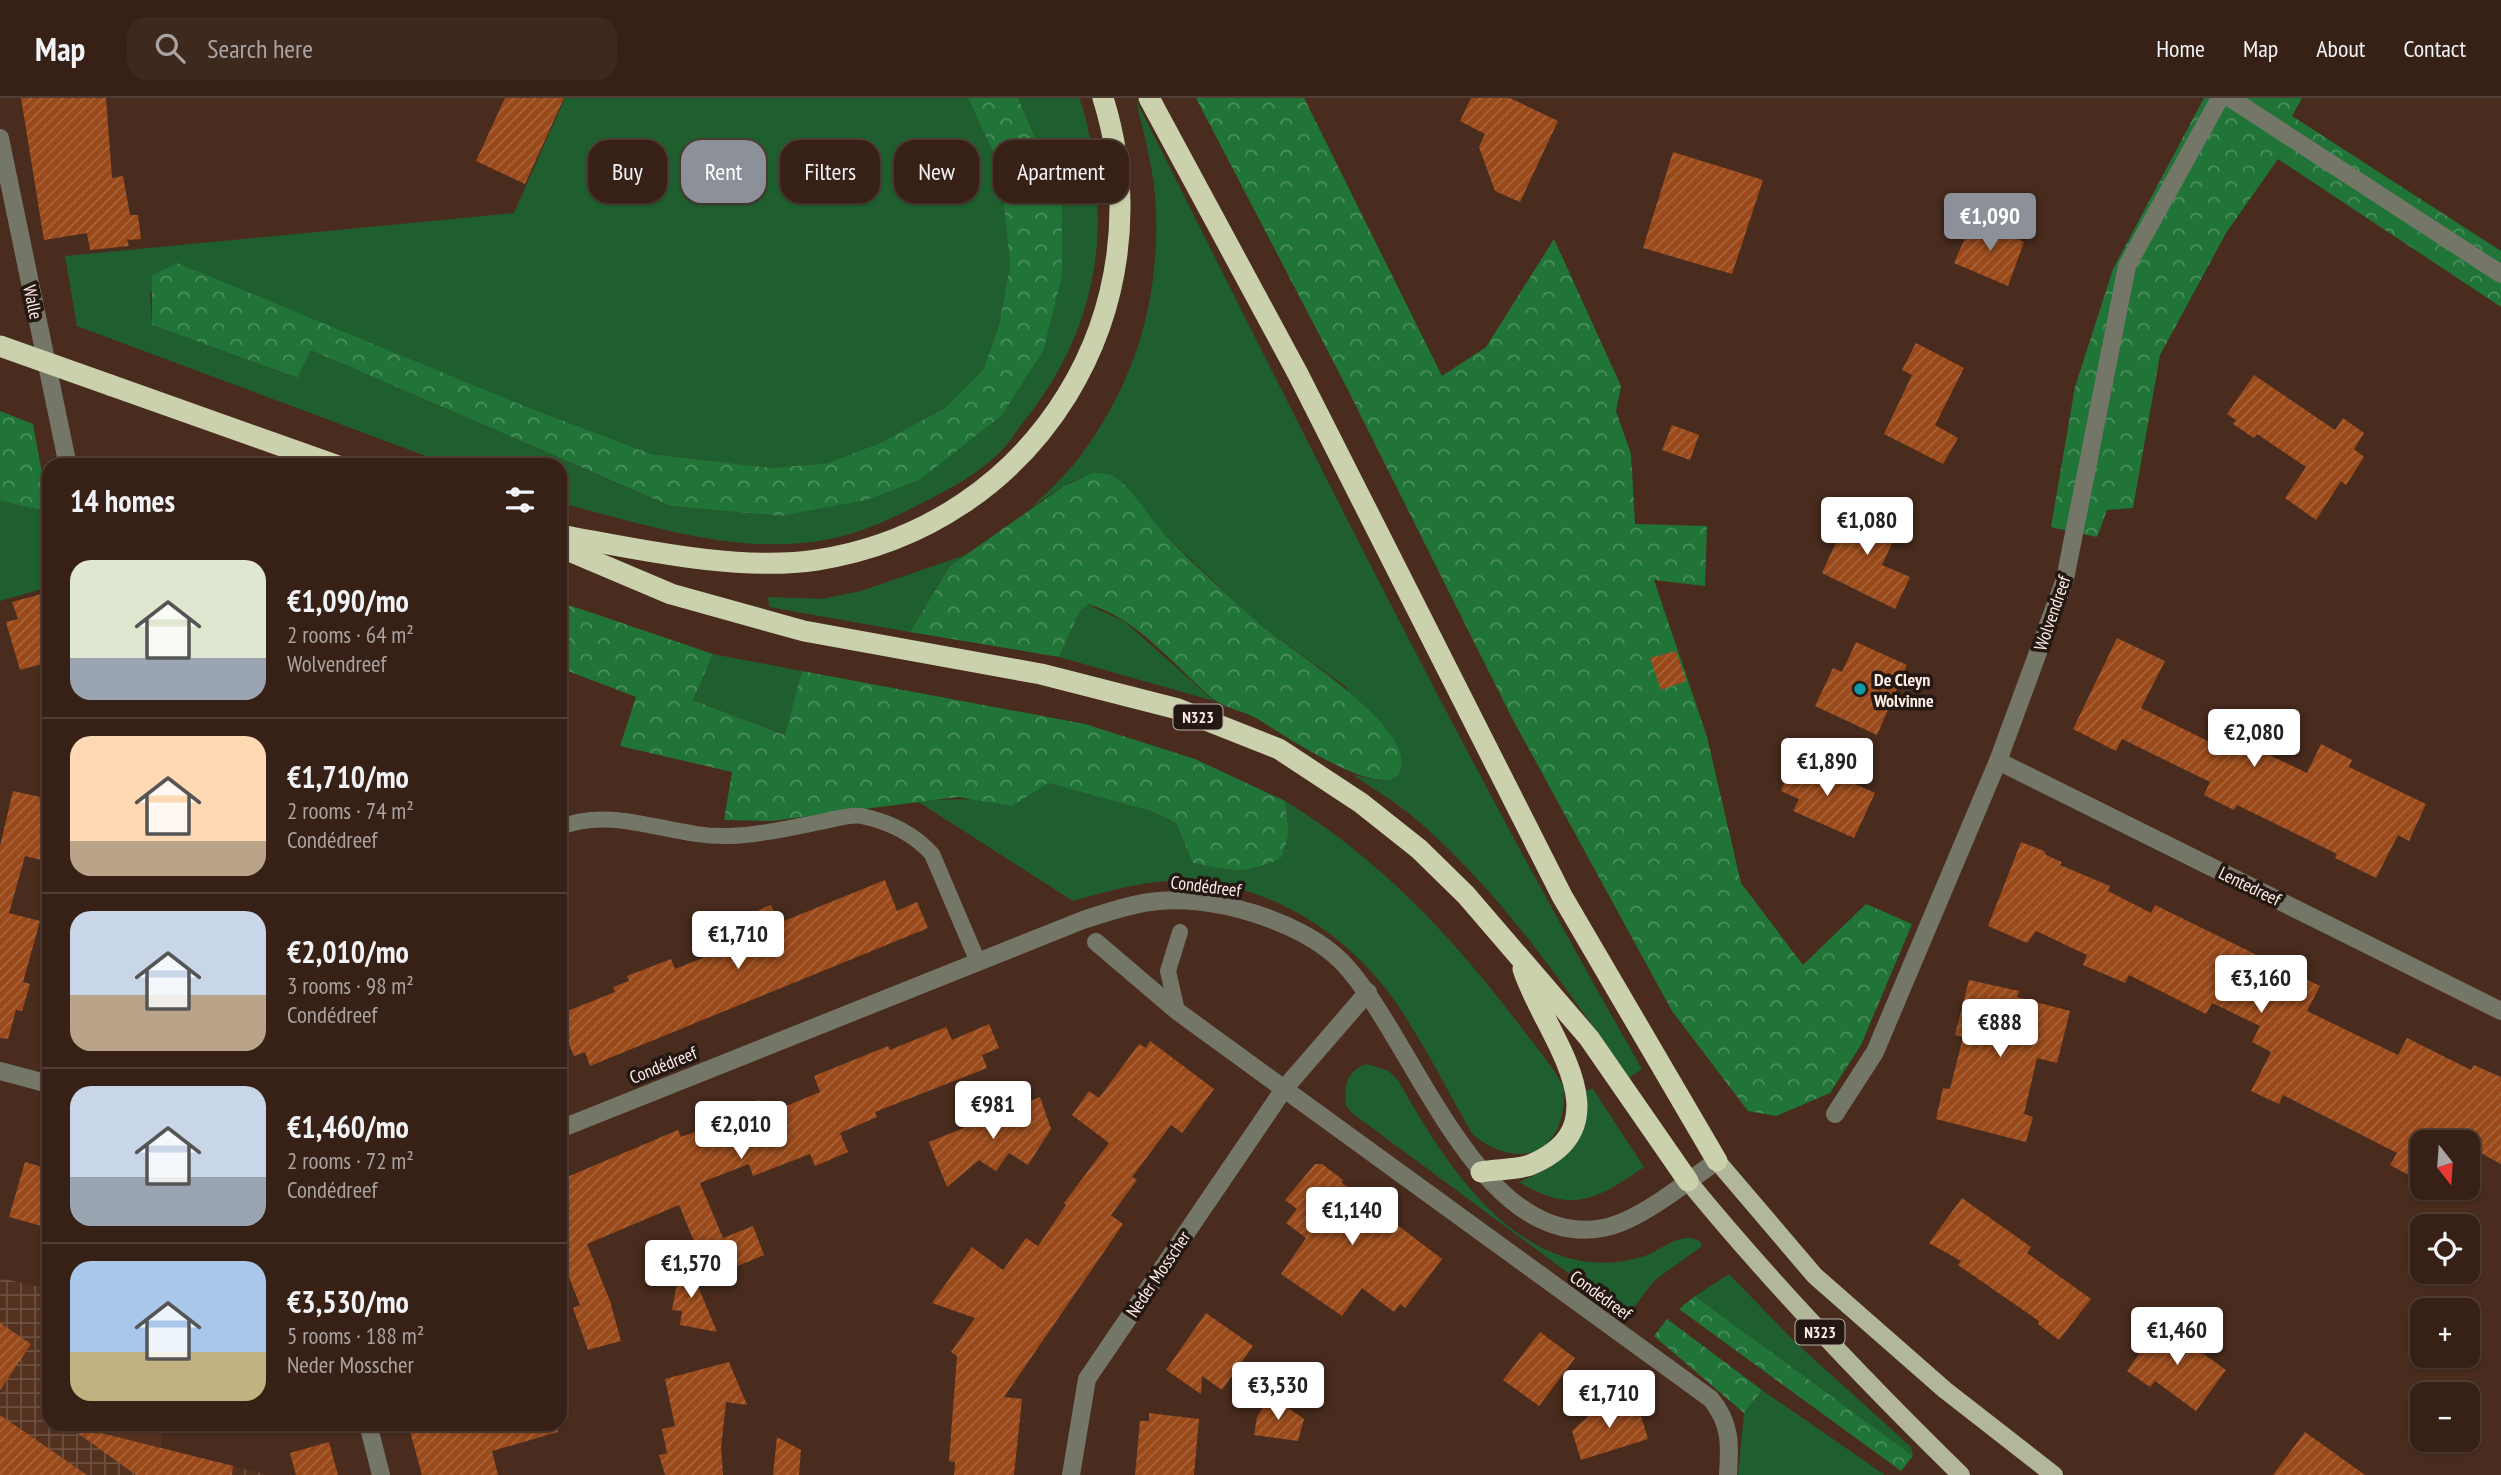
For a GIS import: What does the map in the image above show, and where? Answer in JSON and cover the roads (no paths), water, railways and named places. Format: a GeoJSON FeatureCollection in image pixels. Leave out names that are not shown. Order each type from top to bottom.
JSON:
{"type":"FeatureCollection","features":[{"type":"Feature","properties":{"kind":"highway"},"geometry":{"type":"LineString","coordinates":[[567,536],[670,555],[762,562],[815,560],[864,550],[909,532],[992,485],[1024,454],[1059,409],[1088,359],[1108,307],[1115,257],[1118,171],[1102,98]]}},
{"type":"Feature","properties":{"kind":"highway","name":"N323"},"geometry":{"type":"LineString","coordinates":[[1149,98],[1298,374],[1562,896],[1717,1161]]}},
{"type":"Feature","properties":{"kind":"highway"},"geometry":{"type":"LineString","coordinates":[[0,346],[315,458]]}},
{"type":"Feature","properties":{"kind":"highway","name":"N323"},"geometry":{"type":"LineString","coordinates":[[567,550],[671,594],[804,631],[1053,677],[1178,709],[1279,749],[1361,803],[1419,849],[1466,895],[1589,1038],[1688,1181]]}},
{"type":"Feature","properties":{"kind":"highway"},"geometry":{"type":"LineString","coordinates":[[1481,1172],[1527,1166],[1548,1155],[1572,1132],[1576,1115],[1577,1096],[1572,1074],[1527,982],[1518,954]]}},
{"type":"Feature","properties":{"kind":"main road","name":"N323"},"geometry":{"type":"LineString","coordinates":[[1717,1161],[1815,1276],[1945,1390],[2054,1475]]}},
{"type":"Feature","properties":{"kind":"main road","name":"N323"},"geometry":{"type":"LineString","coordinates":[[1688,1181],[1735,1239],[1847,1363],[1961,1475]]}},
{"type":"Feature","properties":{"kind":"street","name":"Wolvendreef"},"geometry":{"type":"LineString","coordinates":[[1835,1114],[1875,1052],[1998,761],[2065,579],[2127,266],[2220,98]]}},
{"type":"Feature","properties":{"kind":"street"},"geometry":{"type":"LineString","coordinates":[[2230,98],[2501,274]]}},
{"type":"Feature","properties":{"kind":"street","name":"Walle"},"geometry":{"type":"LineString","coordinates":[[0,138],[66,458]]}},
{"type":"Feature","properties":{"kind":"street","name":"Lentedreef"},"geometry":{"type":"LineString","coordinates":[[1998,761],[2501,1011]]}},
{"type":"Feature","properties":{"kind":"street","name":"Condédreef"},"geometry":{"type":"LineString","coordinates":[[567,1126],[1038,936],[1118,909],[1151,901],[1185,901],[1226,906],[1268,918],[1306,936],[1341,960],[1368,992],[1441,1114],[1481,1172],[1529,1216],[1567,1230],[1604,1228],[1645,1210],[1717,1161]]}},
{"type":"Feature","properties":{"kind":"street","name":"Condédreef"},"geometry":{"type":"LineString","coordinates":[[1096,942],[1177,1011],[1711,1399],[1724,1415],[1731,1439],[1728,1475]]}},
{"type":"Feature","properties":{"kind":"street","name":"Neder Mosscher"},"geometry":{"type":"LineString","coordinates":[[1071,1475],[1087,1378],[1284,1089],[1368,992]]}},
{"type":"Feature","properties":{"kind":"street"},"geometry":{"type":"LineString","coordinates":[[0,1072],[42,1082]]}},
{"type":"Feature","properties":{"kind":"street"},"geometry":{"type":"LineString","coordinates":[[370,1431],[380,1475]]}},
{"type":"Feature","properties":{"kind":"lane"},"geometry":{"type":"LineString","coordinates":[[567,824],[582,818],[611,817],[696,834],[729,836],[859,816],[897,827],[920,842],[932,854],[978,962]]}},
{"type":"Feature","properties":{"kind":"lane"},"geometry":{"type":"LineString","coordinates":[[1177,1011],[1168,971],[1180,933]]}},
{"type":"Feature","properties":{"kind":"place","name":"De Cleyn Wolvinne"},"geometry":{"type":"Point","coordinates":[1860,689]}}]}
